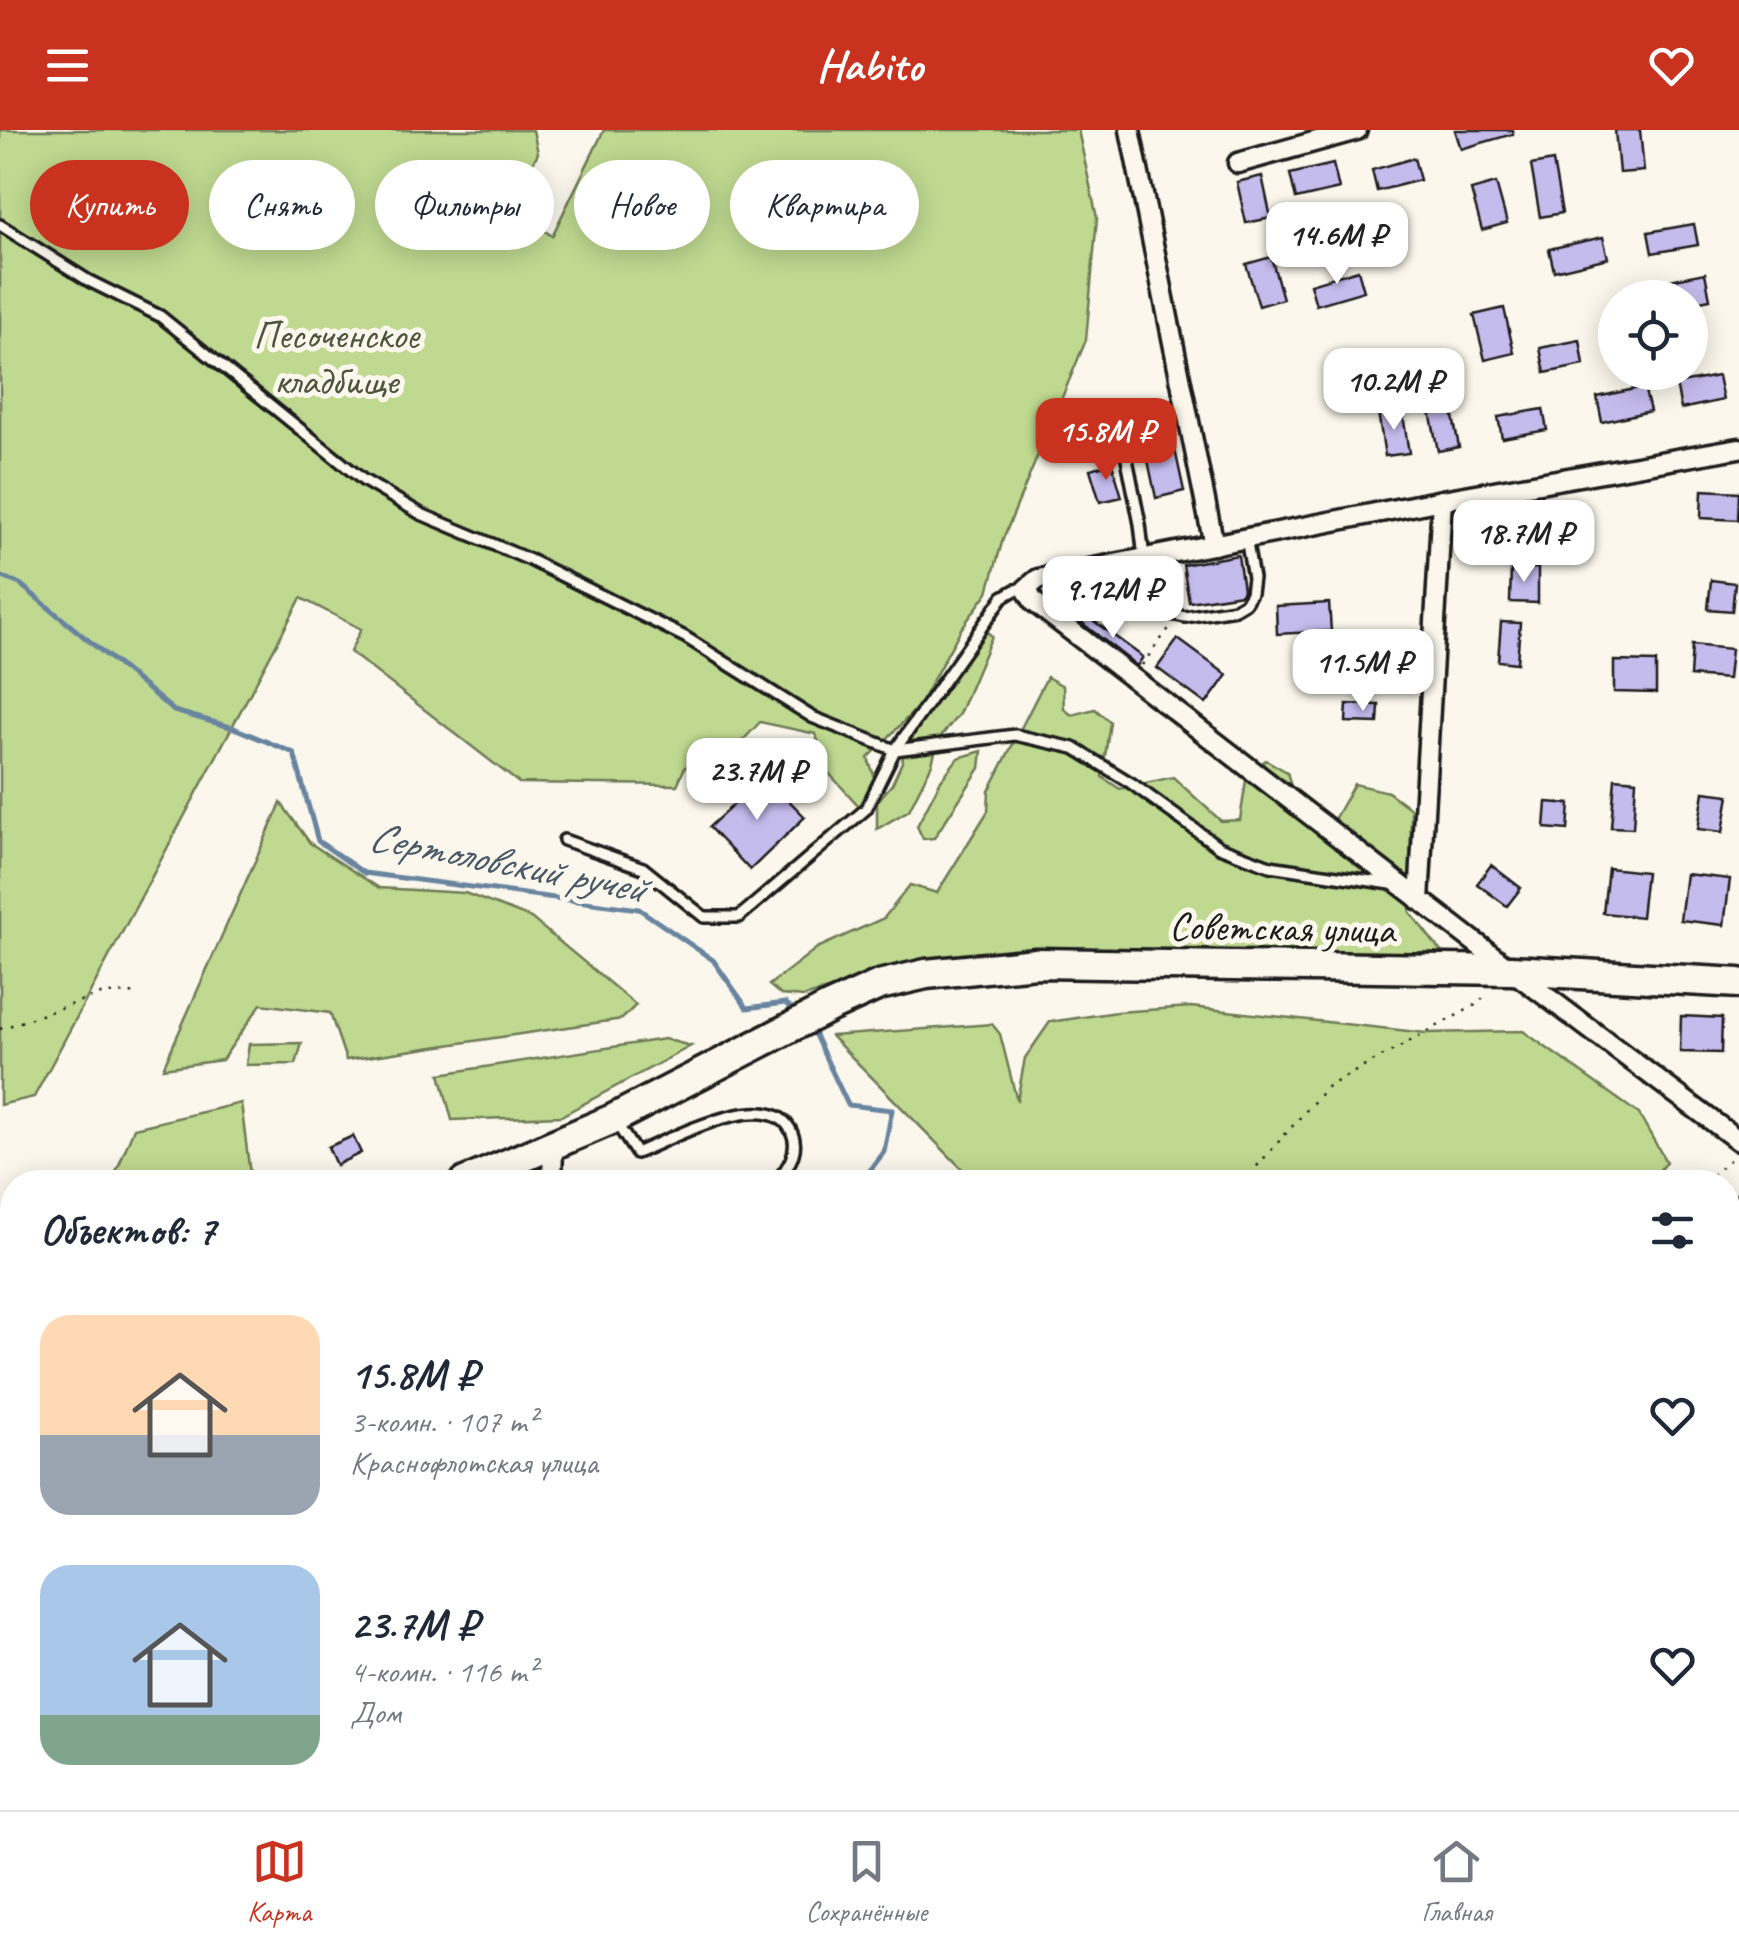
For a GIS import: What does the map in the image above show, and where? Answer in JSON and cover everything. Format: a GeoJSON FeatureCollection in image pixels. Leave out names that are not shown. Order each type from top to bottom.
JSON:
{"type":"FeatureCollection","features":[{"type":"Feature","properties":{"kind":"main road","name":"Советская улица"},"geometry":{"type":"LineString","coordinates":[[495,1170],[613,1119],[830,1006],[879,985],[926,974],[1036,963],[1510,970],[1739,983]]}},
{"type":"Feature","properties":{"kind":"street"},"geometry":{"type":"LineString","coordinates":[[1130,130],[1214,545]]}},
{"type":"Feature","properties":{"kind":"street"},"geometry":{"type":"LineString","coordinates":[[1238,163],[1357,130]]}},
{"type":"Feature","properties":{"kind":"street"},"geometry":{"type":"LineString","coordinates":[[1739,448],[1442,500],[1038,579],[1026,589],[1034,602],[1739,1142]]}},
{"type":"Feature","properties":{"kind":"street"},"geometry":{"type":"LineString","coordinates":[[1420,900],[1442,500]]}},
{"type":"Feature","properties":{"kind":"street"},"geometry":{"type":"LineString","coordinates":[[552,1170],[553,1147]]}},
{"type":"Feature","properties":{"kind":"lane"},"geometry":{"type":"LineString","coordinates":[[0,225],[89,281],[160,316],[363,480],[421,514],[530,560],[685,637],[812,717],[895,750],[1015,735],[1074,748],[1131,783],[1219,847],[1270,866],[1400,885]]}},
{"type":"Feature","properties":{"kind":"lane"},"geometry":{"type":"LineString","coordinates":[[1126,454],[1148,592],[1167,613],[1178,617],[1235,609],[1245,603],[1253,578],[1246,538]]}},
{"type":"Feature","properties":{"kind":"lane"},"geometry":{"type":"LineString","coordinates":[[564,840],[643,868],[704,917],[739,917],[866,808],[895,750],[1003,597],[1026,589]]}},
{"type":"Feature","properties":{"kind":"lane"},"geometry":{"type":"LineString","coordinates":[[613,1119],[636,1153],[742,1112],[767,1110],[781,1118],[792,1133],[794,1150],[786,1170]]}},
{"type":"Feature","properties":{"kind":"path"},"geometry":{"type":"LineString","coordinates":[[1132,678],[1178,617]]}},
{"type":"Feature","properties":{"kind":"path"},"geometry":{"type":"LineString","coordinates":[[0,1029],[101,994],[138,994]]}},
{"type":"Feature","properties":{"kind":"path"},"geometry":{"type":"LineString","coordinates":[[1253,1170],[1327,1087],[1480,1002],[1484,994]]}},
{"type":"Feature","properties":{"kind":"path"},"geometry":{"type":"LineString","coordinates":[[1718,1170],[1739,1152]]}},
{"type":"Feature","properties":{"kind":"green space","name":"Песоченское кладбище"},"geometry":{"type":"Polygon","coordinates":[[[0,130],[533,130],[538,153],[534,160],[375,160],[375,250],[554,250],[554,232],[574,191],[574,250],[710,250],[710,160],[589,160],[604,130],[1078,130],[1097,218],[1086,340],[1003,539],[988,592],[961,629],[918,707],[868,758],[877,784],[859,806],[825,769],[816,734],[760,722],[734,750],[685,767],[677,785],[519,783],[350,652],[361,629],[301,598],[34,1097],[0,1105],[0,130]]]}},
{"type":"Feature","properties":{"kind":"green space"},"geometry":{"type":"Polygon","coordinates":[[[984,630],[992,636],[959,714],[938,740],[932,764],[909,810],[877,829],[877,802],[892,784],[902,762],[908,732],[984,630]]]}},
{"type":"Feature","properties":{"kind":"green space"},"geometry":{"type":"Polygon","coordinates":[[[1047,677],[1063,686],[1064,709],[1072,715],[1095,709],[1110,722],[1102,777],[1120,789],[1173,777],[1221,821],[1240,820],[1247,774],[1266,760],[1287,772],[1298,812],[1332,823],[1354,784],[1388,792],[1411,809],[1410,912],[1442,953],[1086,949],[906,966],[804,997],[781,995],[769,985],[817,948],[884,918],[910,885],[937,893],[988,811],[989,791],[1047,677]]]}},
{"type":"Feature","properties":{"kind":"green space"},"geometry":{"type":"Polygon","coordinates":[[[982,751],[980,768],[934,838],[923,839],[917,826],[941,780],[958,758],[982,751]]]}},
{"type":"Feature","properties":{"kind":"green space"},"geometry":{"type":"Polygon","coordinates":[[[281,803],[310,843],[379,888],[465,893],[531,918],[636,1005],[622,1019],[346,1060],[330,1013],[261,1004],[222,1060],[163,1068],[281,803]]]}},
{"type":"Feature","properties":{"kind":"green space"},"geometry":{"type":"Polygon","coordinates":[[[1191,1007],[1426,1033],[1523,1031],[1639,1114],[1666,1162],[1660,1170],[963,1170],[831,1036],[992,1024],[1000,1034],[1017,1101],[1025,1058],[1050,1022],[1191,1007]]]}},
{"type":"Feature","properties":{"kind":"green space"},"geometry":{"type":"Polygon","coordinates":[[[664,1039],[691,1046],[561,1116],[452,1120],[440,1074],[664,1039]]]}},
{"type":"Feature","properties":{"kind":"green space"},"geometry":{"type":"Polygon","coordinates":[[[302,1043],[296,1064],[246,1065],[249,1044],[302,1043]]]}},
{"type":"Feature","properties":{"kind":"green space"},"geometry":{"type":"Polygon","coordinates":[[[241,1103],[249,1170],[117,1170],[134,1128],[241,1103]]]}},
{"type":"Feature","properties":{"kind":"building"},"geometry":{"type":"Polygon","coordinates":[[[1455,130],[1512,130],[1513,134],[1461,149],[1455,130]]]}},
{"type":"Feature","properties":{"kind":"building"},"geometry":{"type":"Polygon","coordinates":[[[1615,130],[1640,130],[1644,171],[1619,173],[1615,130]]]}},
{"type":"Feature","properties":{"kind":"building"},"geometry":{"type":"Polygon","coordinates":[[[1414,158],[1420,180],[1377,191],[1372,170],[1414,158]]]}},
{"type":"Feature","properties":{"kind":"building"},"geometry":{"type":"Polygon","coordinates":[[[1553,161],[1562,213],[1540,217],[1531,165],[1553,161]]]}},
{"type":"Feature","properties":{"kind":"building"},"geometry":{"type":"Polygon","coordinates":[[[1333,164],[1339,189],[1296,199],[1290,174],[1333,164]]]}},
{"type":"Feature","properties":{"kind":"building"},"geometry":{"type":"Polygon","coordinates":[[[1262,176],[1271,218],[1246,223],[1237,182],[1262,176]]]}},
{"type":"Feature","properties":{"kind":"building"},"geometry":{"type":"Polygon","coordinates":[[[1496,183],[1507,223],[1482,230],[1471,190],[1496,183]]]}},
{"type":"Feature","properties":{"kind":"building"},"geometry":{"type":"Polygon","coordinates":[[[1400,218],[1404,243],[1365,250],[1360,225],[1400,218]]]}},
{"type":"Feature","properties":{"kind":"building"},"geometry":{"type":"Polygon","coordinates":[[[1694,224],[1698,245],[1652,253],[1648,232],[1694,224]]]}},
{"type":"Feature","properties":{"kind":"building"},"geometry":{"type":"Polygon","coordinates":[[[1603,237],[1608,258],[1554,271],[1549,249],[1603,237]]]}},
{"type":"Feature","properties":{"kind":"building"},"geometry":{"type":"Polygon","coordinates":[[[1271,257],[1283,299],[1259,306],[1246,264],[1271,257]]]}},
{"type":"Feature","properties":{"kind":"building"},"geometry":{"type":"Polygon","coordinates":[[[1358,270],[1364,291],[1316,305],[1310,284],[1358,270]]]}},
{"type":"Feature","properties":{"kind":"building"},"geometry":{"type":"Polygon","coordinates":[[[1705,273],[1706,280],[1670,280],[1705,273]]]}},
{"type":"Feature","properties":{"kind":"building"},"geometry":{"type":"Polygon","coordinates":[[[1504,308],[1514,353],[1485,360],[1474,315],[1504,308]]]}},
{"type":"Feature","properties":{"kind":"building"},"geometry":{"type":"Polygon","coordinates":[[[1580,340],[1584,365],[1545,373],[1540,348],[1580,340]]]}},
{"type":"Feature","properties":{"kind":"building"},"geometry":{"type":"Polygon","coordinates":[[[1718,376],[1723,400],[1681,409],[1677,390],[1708,390],[1708,378],[1718,376]]]}},
{"type":"Feature","properties":{"kind":"building"},"geometry":{"type":"Polygon","coordinates":[[[1645,390],[1650,411],[1602,422],[1597,397],[1645,390]]]}},
{"type":"Feature","properties":{"kind":"building"},"geometry":{"type":"Polygon","coordinates":[[[1449,396],[1459,447],[1438,451],[1428,401],[1449,396]]]}},
{"type":"Feature","properties":{"kind":"building"},"geometry":{"type":"Polygon","coordinates":[[[1402,409],[1409,453],[1385,456],[1378,412],[1402,409]]]}},
{"type":"Feature","properties":{"kind":"building"},"geometry":{"type":"Polygon","coordinates":[[[1543,409],[1547,430],[1502,438],[1498,417],[1543,409]]]}},
{"type":"Feature","properties":{"kind":"building"},"geometry":{"type":"Polygon","coordinates":[[[1174,445],[1184,491],[1156,498],[1146,451],[1174,445]]]}},
{"type":"Feature","properties":{"kind":"building"},"geometry":{"type":"Polygon","coordinates":[[[1112,463],[1122,497],[1100,502],[1090,469],[1112,463]]]}},
{"type":"Feature","properties":{"kind":"building"},"geometry":{"type":"Polygon","coordinates":[[[1702,490],[1739,492],[1738,520],[1701,518],[1702,490]]]}},
{"type":"Feature","properties":{"kind":"building"},"geometry":{"type":"Polygon","coordinates":[[[1522,510],[1549,510],[1549,540],[1523,540],[1522,510]]]}},
{"type":"Feature","properties":{"kind":"building"},"geometry":{"type":"Polygon","coordinates":[[[1238,555],[1241,594],[1189,602],[1183,565],[1238,555]]]}},
{"type":"Feature","properties":{"kind":"building"},"geometry":{"type":"Polygon","coordinates":[[[1511,568],[1538,568],[1538,603],[1510,602],[1511,568]]]}},
{"type":"Feature","properties":{"kind":"building"},"geometry":{"type":"Polygon","coordinates":[[[1711,580],[1735,583],[1732,611],[1708,609],[1711,580]]]}},
{"type":"Feature","properties":{"kind":"building"},"geometry":{"type":"Polygon","coordinates":[[[1329,603],[1331,631],[1277,634],[1276,606],[1329,603]]]}},
{"type":"Feature","properties":{"kind":"building"},"geometry":{"type":"Polygon","coordinates":[[[1087,616],[1143,657],[1137,666],[1082,623],[1087,616]]]}},
{"type":"Feature","properties":{"kind":"building"},"geometry":{"type":"Polygon","coordinates":[[[1501,622],[1520,623],[1517,663],[1498,661],[1501,622]]]}},
{"type":"Feature","properties":{"kind":"building"},"geometry":{"type":"Polygon","coordinates":[[[1178,639],[1227,675],[1206,704],[1157,668],[1178,639]]]}},
{"type":"Feature","properties":{"kind":"building"},"geometry":{"type":"Polygon","coordinates":[[[1692,645],[1731,649],[1728,679],[1690,676],[1692,645]]]}},
{"type":"Feature","properties":{"kind":"building"},"geometry":{"type":"Polygon","coordinates":[[[1614,661],[1656,662],[1656,693],[1614,692],[1614,661]]]}},
{"type":"Feature","properties":{"kind":"building"},"geometry":{"type":"Polygon","coordinates":[[[1347,704],[1379,705],[1378,723],[1346,722],[1347,704]]]}},
{"type":"Feature","properties":{"kind":"building"},"geometry":{"type":"Polygon","coordinates":[[[765,776],[805,817],[750,870],[709,827],[765,776]]]}},
{"type":"Feature","properties":{"kind":"building"},"geometry":{"type":"Polygon","coordinates":[[[1615,778],[1636,780],[1633,828],[1611,827],[1615,778]]]}},
{"type":"Feature","properties":{"kind":"building"},"geometry":{"type":"Polygon","coordinates":[[[1704,792],[1729,795],[1723,832],[1698,829],[1704,792]]]}},
{"type":"Feature","properties":{"kind":"building"},"geometry":{"type":"Polygon","coordinates":[[[1547,802],[1570,804],[1568,830],[1545,828],[1547,802]]]}},
{"type":"Feature","properties":{"kind":"building"},"geometry":{"type":"Polygon","coordinates":[[[1491,865],[1521,888],[1507,906],[1477,884],[1491,865]]]}},
{"type":"Feature","properties":{"kind":"building"},"geometry":{"type":"Polygon","coordinates":[[[1608,868],[1646,872],[1641,917],[1603,913],[1608,868]]]}},
{"type":"Feature","properties":{"kind":"building"},"geometry":{"type":"Polygon","coordinates":[[[1686,874],[1730,879],[1724,925],[1680,920],[1686,874]]]}},
{"type":"Feature","properties":{"kind":"building"},"geometry":{"type":"Polygon","coordinates":[[[1681,1016],[1722,1018],[1721,1053],[1680,1052],[1681,1016]]]}},
{"type":"Feature","properties":{"kind":"building"},"geometry":{"type":"Polygon","coordinates":[[[353,1136],[361,1153],[336,1165],[328,1147],[353,1136]]]}},
{"type":"Feature","properties":{"kind":"waterway","name":"Сертоловский ручей"},"geometry":{"type":"LineString","coordinates":[[0,576],[20,584],[174,711],[234,728],[294,753],[318,841],[364,873],[639,909],[713,960],[747,1008],[785,1003],[798,1014]]}},
{"type":"Feature","properties":{"kind":"waterway","name":"Сертоловский ручей"},"geometry":{"type":"LineString","coordinates":[[812,1029],[848,1105],[892,1110],[884,1152],[870,1170]]}}]}
